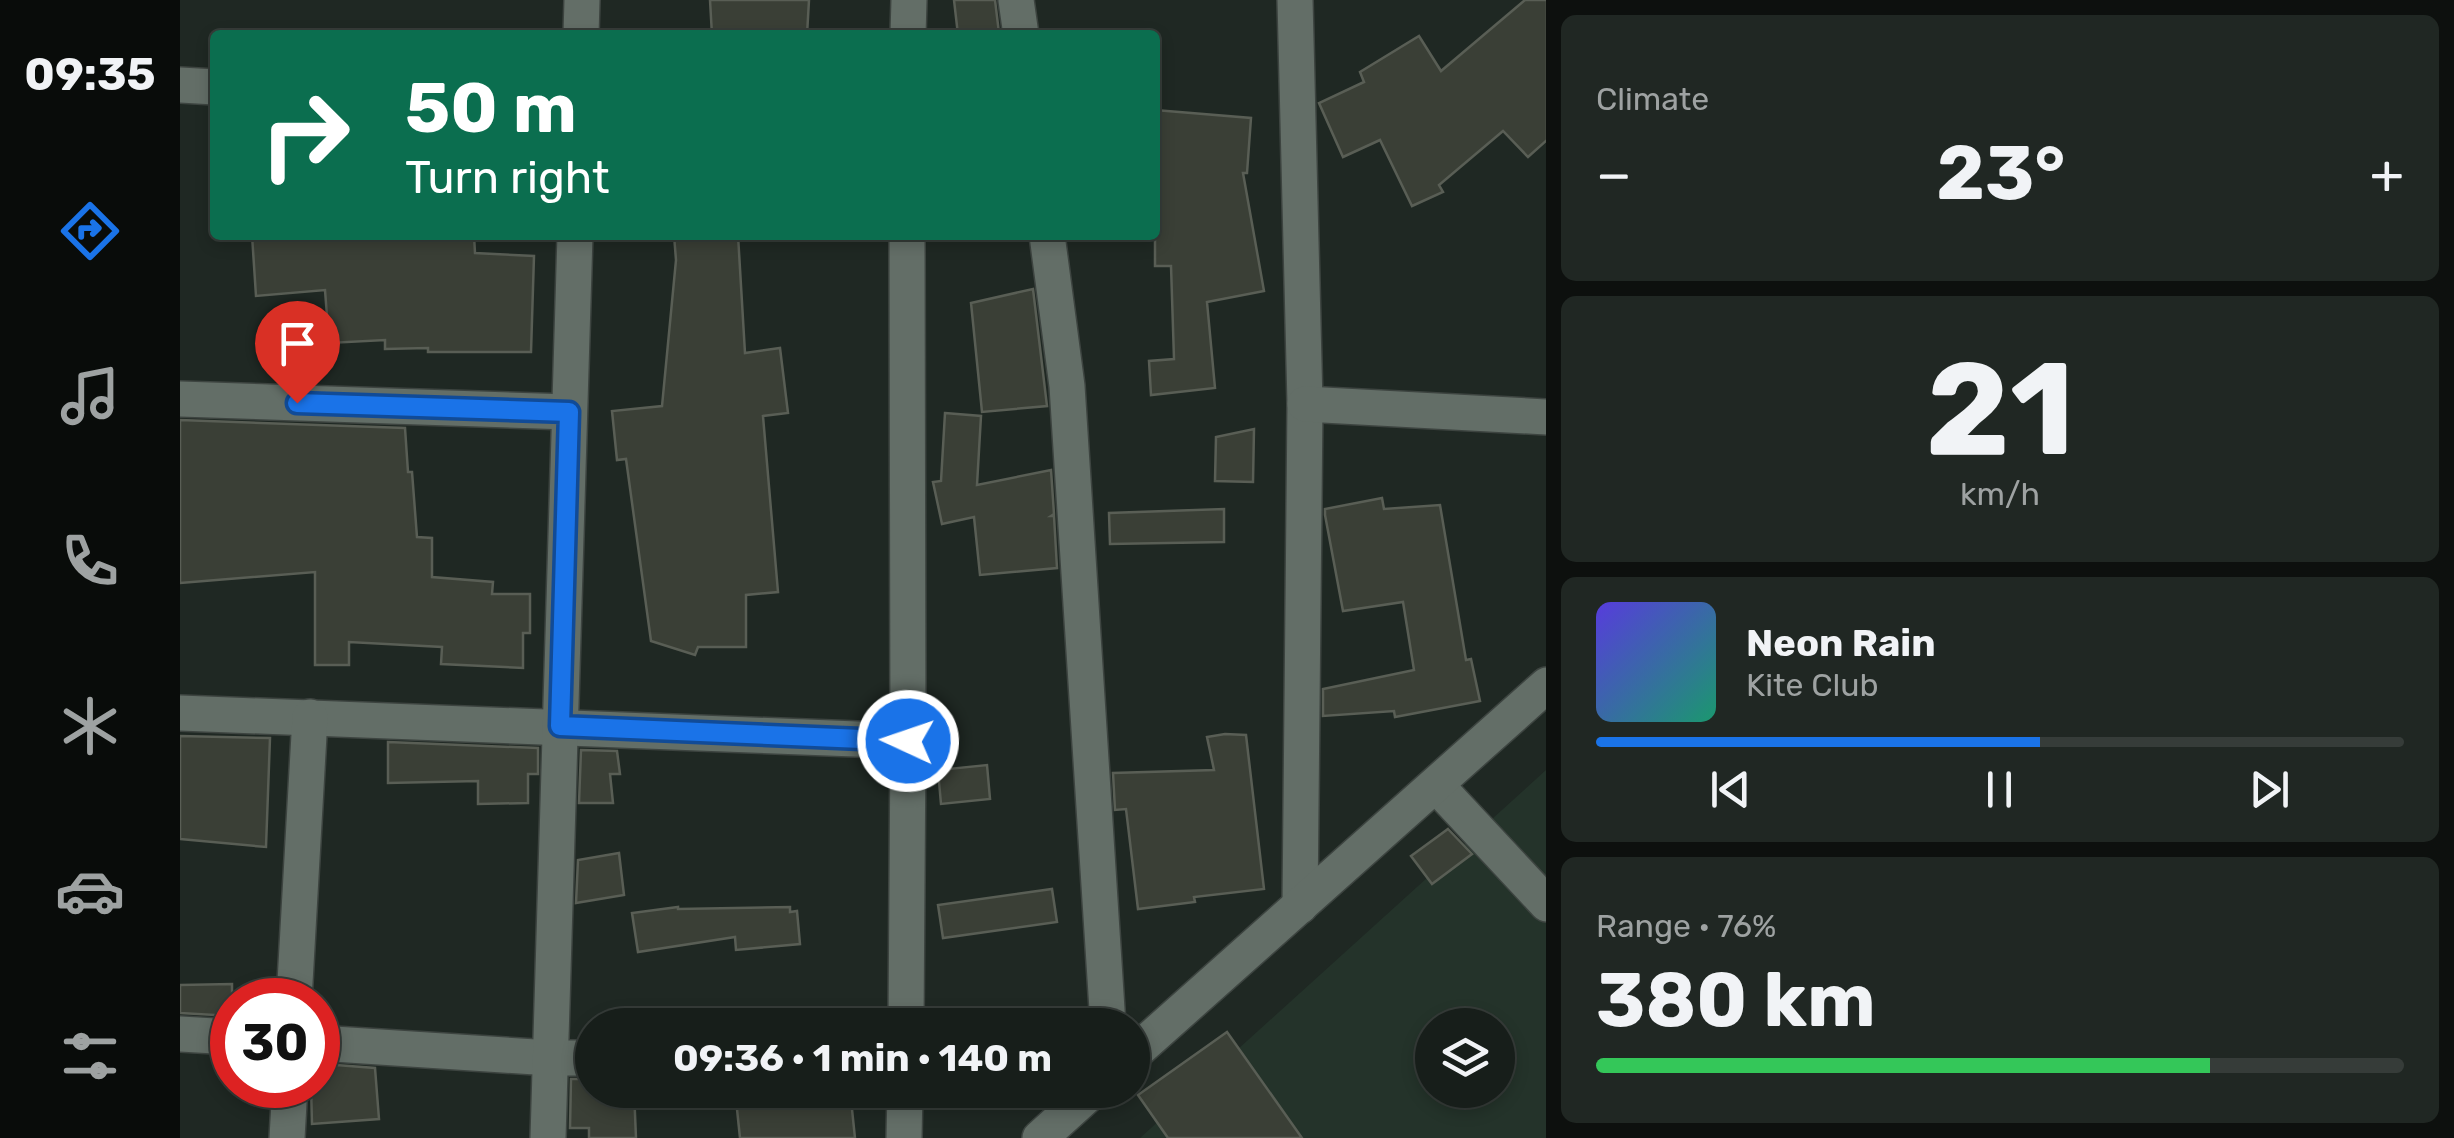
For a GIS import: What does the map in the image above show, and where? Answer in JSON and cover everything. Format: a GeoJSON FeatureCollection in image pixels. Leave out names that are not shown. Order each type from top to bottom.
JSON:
{"type":"FeatureCollection","features":[{"type":"Feature","properties":{"kind":"street"},"geometry":{"type":"LineString","coordinates":[[580,30],[582,0]]}},
{"type":"Feature","properties":{"kind":"street"},"geometry":{"type":"LineString","coordinates":[[908,30],[909,0]]}},
{"type":"Feature","properties":{"kind":"street"},"geometry":{"type":"LineString","coordinates":[[1016,0],[1019,30]]}},
{"type":"Feature","properties":{"kind":"street"},"geometry":{"type":"LineString","coordinates":[[1295,0],[1305,404],[1300,906]]}},
{"type":"Feature","properties":{"kind":"street"},"geometry":{"type":"LineString","coordinates":[[180,86],[210,86]]}},
{"type":"Feature","properties":{"kind":"street"},"geometry":{"type":"LineString","coordinates":[[548,1138],[574,240]]}},
{"type":"Feature","properties":{"kind":"street"},"geometry":{"type":"LineString","coordinates":[[906,1008],[907,240]]}},
{"type":"Feature","properties":{"kind":"street"},"geometry":{"type":"LineString","coordinates":[[1048,240],[1067,386],[1107,1008]]}},
{"type":"Feature","properties":{"kind":"street"},"geometry":{"type":"LineString","coordinates":[[180,399],[569,412]]}},
{"type":"Feature","properties":{"kind":"street"},"geometry":{"type":"LineString","coordinates":[[1305,404],[1546,417]]}},
{"type":"Feature","properties":{"kind":"street"},"geometry":{"type":"LineString","coordinates":[[1150,1039],[1546,685]]}},
{"type":"Feature","properties":{"kind":"street"},"geometry":{"type":"LineString","coordinates":[[180,713],[908,741]]}},
{"type":"Feature","properties":{"kind":"street"},"geometry":{"type":"LineString","coordinates":[[295,978],[310,718]]}},
{"type":"Feature","properties":{"kind":"street"},"geometry":{"type":"LineString","coordinates":[[1436,785],[1546,904]]}},
{"type":"Feature","properties":{"kind":"street"},"geometry":{"type":"LineString","coordinates":[[180,1034],[210,1036]]}},
{"type":"Feature","properties":{"kind":"street"},"geometry":{"type":"LineString","coordinates":[[340,1044],[575,1058]]}},
{"type":"Feature","properties":{"kind":"street"},"geometry":{"type":"LineString","coordinates":[[287,1138],[289,1108]]}},
{"type":"Feature","properties":{"kind":"street"},"geometry":{"type":"LineString","coordinates":[[904,1138],[905,1108]]}},
{"type":"Feature","properties":{"kind":"street"},"geometry":{"type":"LineString","coordinates":[[1040,1138],[1073,1108]]}},
{"type":"Feature","properties":{"kind":"shaded area"},"geometry":{"type":"Polygon","coordinates":[[[1546,770],[1546,1138],[1140,1138],[1546,770]]]}},
{"type":"Feature","properties":{"kind":"building"},"geometry":{"type":"Polygon","coordinates":[[[710,0],[809,0],[807,30],[712,30],[710,0]]]}},
{"type":"Feature","properties":{"kind":"building"},"geometry":{"type":"Polygon","coordinates":[[[954,0],[995,0],[999,30],[957,30],[954,0]]]}},
{"type":"Feature","properties":{"kind":"building"},"geometry":{"type":"Polygon","coordinates":[[[1525,0],[1546,0],[1546,141],[1528,157],[1503,131],[1439,185],[1443,192],[1412,206],[1380,140],[1343,157],[1319,103],[1364,82],[1360,72],[1419,36],[1441,71],[1525,0]]]}},
{"type":"Feature","properties":{"kind":"building"},"geometry":{"type":"Polygon","coordinates":[[[1160,110],[1251,118],[1247,173],[1243,173],[1264,291],[1207,302],[1215,388],[1151,395],[1149,361],[1174,359],[1171,266],[1155,266],[1155,240],[1160,240],[1160,110]]]}},
{"type":"Feature","properties":{"kind":"building"},"geometry":{"type":"Polygon","coordinates":[[[252,240],[474,240],[475,253],[534,256],[531,352],[385,349],[385,340],[329,343],[325,290],[256,296],[252,240]]]}},
{"type":"Feature","properties":{"kind":"building"},"geometry":{"type":"Polygon","coordinates":[[[674,240],[738,240],[745,353],[780,348],[788,413],[763,416],[778,592],[746,595],[746,647],[698,647],[695,655],[651,641],[626,459],[617,460],[612,411],[662,406],[676,260],[674,240]]]}},
{"type":"Feature","properties":{"kind":"building"},"geometry":{"type":"Polygon","coordinates":[[[1033,289],[1047,406],[982,412],[971,303],[1033,289]]]}},
{"type":"Feature","properties":{"kind":"building"},"geometry":{"type":"Polygon","coordinates":[[[945,413],[981,416],[977,485],[1051,470],[1057,568],[980,575],[974,517],[942,524],[933,482],[941,481],[945,413]]]}},
{"type":"Feature","properties":{"kind":"building"},"geometry":{"type":"Polygon","coordinates":[[[180,420],[405,428],[417,537],[432,538],[432,577],[493,582],[492,594],[530,594],[530,633],[523,633],[523,668],[441,664],[442,647],[349,642],[349,665],[315,665],[315,572],[180,583],[180,420]]]}},
{"type":"Feature","properties":{"kind":"building"},"geometry":{"type":"Polygon","coordinates":[[[1254,429],[1253,482],[1215,481],[1216,437],[1254,429]]]}},
{"type":"Feature","properties":{"kind":"building"},"geometry":{"type":"Polygon","coordinates":[[[1382,498],[1384,509],[1440,505],[1466,660],[1471,659],[1480,701],[1395,717],[1394,711],[1323,716],[1323,689],[1414,670],[1403,602],[1343,611],[1325,515],[1325,509],[1382,498]]]}},
{"type":"Feature","properties":{"kind":"building"},"geometry":{"type":"Polygon","coordinates":[[[1224,509],[1224,542],[1110,544],[1109,513],[1224,509]]]}},
{"type":"Feature","properties":{"kind":"building"},"geometry":{"type":"Polygon","coordinates":[[[1246,735],[1264,889],[1194,897],[1195,902],[1138,909],[1126,809],[1115,810],[1113,773],[1214,770],[1207,737],[1246,735]]]}},
{"type":"Feature","properties":{"kind":"building"},"geometry":{"type":"Polygon","coordinates":[[[180,736],[270,738],[266,847],[180,839],[180,736]]]}},
{"type":"Feature","properties":{"kind":"building"},"geometry":{"type":"Polygon","coordinates":[[[388,742],[538,748],[538,774],[528,774],[528,803],[478,804],[478,781],[388,783],[388,742]]]}},
{"type":"Feature","properties":{"kind":"building"},"geometry":{"type":"Polygon","coordinates":[[[581,750],[617,751],[620,774],[610,774],[613,803],[579,803],[581,750]]]}},
{"type":"Feature","properties":{"kind":"building"},"geometry":{"type":"Polygon","coordinates":[[[987,765],[990,799],[941,804],[938,770],[987,765]]]}},
{"type":"Feature","properties":{"kind":"building"},"geometry":{"type":"Polygon","coordinates":[[[1448,829],[1472,854],[1432,884],[1411,856],[1448,829]]]}},
{"type":"Feature","properties":{"kind":"building"},"geometry":{"type":"Polygon","coordinates":[[[619,853],[624,895],[576,903],[578,860],[619,853]]]}},
{"type":"Feature","properties":{"kind":"building"},"geometry":{"type":"Polygon","coordinates":[[[1052,889],[1057,922],[943,938],[938,905],[1052,889]]]}},
{"type":"Feature","properties":{"kind":"building"},"geometry":{"type":"Polygon","coordinates":[[[678,907],[790,907],[790,912],[797,911],[800,944],[736,950],[735,937],[638,952],[632,913],[678,907]]]}},
{"type":"Feature","properties":{"kind":"building"},"geometry":{"type":"Polygon","coordinates":[[[210,984],[210,1015],[180,1013],[180,985],[210,984]]]}},
{"type":"Feature","properties":{"kind":"building"},"geometry":{"type":"Polygon","coordinates":[[[1227,1032],[1302,1138],[1168,1138],[1147,1108],[1150,1087],[1227,1032]]]}},
{"type":"Feature","properties":{"kind":"building"},"geometry":{"type":"Polygon","coordinates":[[[340,1065],[375,1068],[379,1119],[312,1124],[312,1108],[340,1108],[340,1065]]]}},
{"type":"Feature","properties":{"kind":"building"},"geometry":{"type":"Polygon","coordinates":[[[571,1079],[575,1079],[575,1108],[635,1108],[636,1138],[589,1138],[589,1128],[570,1128],[571,1079]]]}},
{"type":"Feature","properties":{"kind":"building"},"geometry":{"type":"Polygon","coordinates":[[[737,1108],[852,1108],[855,1138],[740,1138],[737,1108]]]}},
{"type":"Feature","properties":{"kind":"route"},"geometry":{"type":"LineString","coordinates":[[297,403],[569,412],[560,726],[908,741]]}}]}
